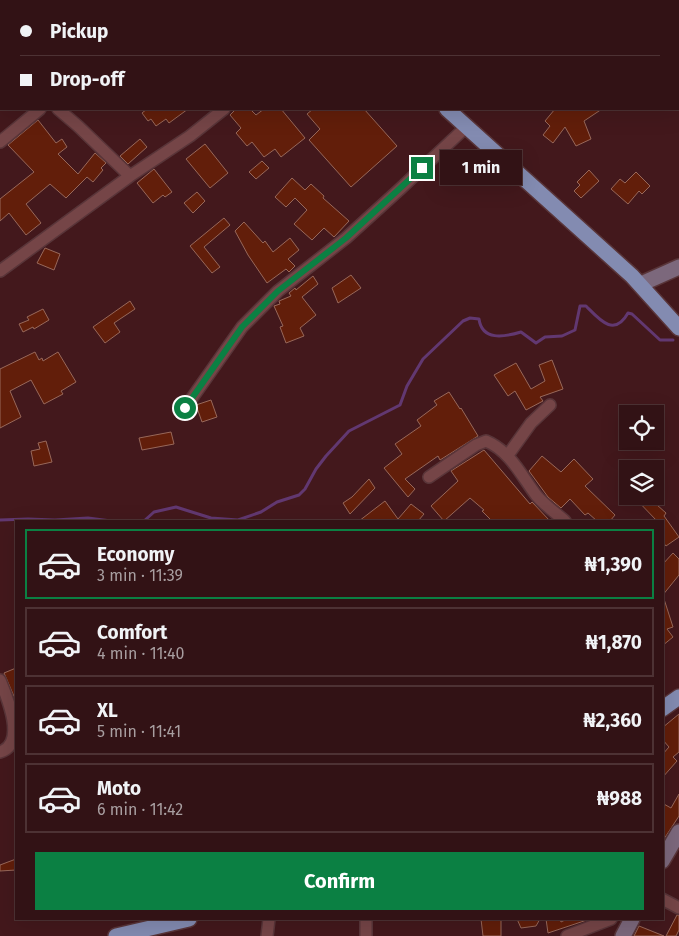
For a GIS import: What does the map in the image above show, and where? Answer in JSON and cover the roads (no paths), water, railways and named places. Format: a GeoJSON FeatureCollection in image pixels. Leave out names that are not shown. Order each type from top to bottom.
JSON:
{"type":"FeatureCollection","features":[{"type":"Feature","properties":{"kind":"main road"},"geometry":{"type":"LineString","coordinates":[[448,110],[641,284],[679,328]]}},
{"type":"Feature","properties":{"kind":"main road"},"geometry":{"type":"LineString","coordinates":[[641,284],[679,267]]}},
{"type":"Feature","properties":{"kind":"main road"},"geometry":{"type":"LineString","coordinates":[[664,708],[679,697]]}},
{"type":"Feature","properties":{"kind":"main road"},"geometry":{"type":"LineString","coordinates":[[664,858],[679,832]]}},
{"type":"Feature","properties":{"kind":"main road"},"geometry":{"type":"LineString","coordinates":[[116,936],[134,934],[185,920]]}},
{"type":"Feature","properties":{"kind":"main road"},"geometry":{"type":"LineString","coordinates":[[623,936],[631,920]]}},
{"type":"Feature","properties":{"kind":"street"},"geometry":{"type":"LineString","coordinates":[[0,142],[39,110]]}},
{"type":"Feature","properties":{"kind":"street"},"geometry":{"type":"LineString","coordinates":[[59,110],[130,176]]}},
{"type":"Feature","properties":{"kind":"street"},"geometry":{"type":"LineString","coordinates":[[0,271],[130,176],[190,136],[223,110]]}},
{"type":"Feature","properties":{"kind":"street"},"geometry":{"type":"LineString","coordinates":[[185,408],[242,327],[278,291],[346,238],[373,214],[466,127]]}},
{"type":"Feature","properties":{"kind":"street"},"geometry":{"type":"LineString","coordinates":[[508,456],[531,423],[550,405]]}},
{"type":"Feature","properties":{"kind":"street"},"geometry":{"type":"LineString","coordinates":[[429,477],[476,445],[486,441],[495,444],[508,456],[537,497],[564,520]]}},
{"type":"Feature","properties":{"kind":"street"},"geometry":{"type":"LineString","coordinates":[[0,680],[9,703],[14,735],[11,744],[6,750],[0,752]]}},
{"type":"Feature","properties":{"kind":"street"},"geometry":{"type":"LineString","coordinates":[[664,901],[679,908]]}},
{"type":"Feature","properties":{"kind":"street"},"geometry":{"type":"LineString","coordinates":[[267,936],[269,920]]}},
{"type":"Feature","properties":{"kind":"street"},"geometry":{"type":"LineString","coordinates":[[366,920],[366,936]]}},
{"type":"Feature","properties":{"kind":"street"},"geometry":{"type":"LineString","coordinates":[[567,936],[608,920]]}},
{"type":"Feature","properties":{"kind":"waterway"},"geometry":{"type":"LineString","coordinates":[[238,520],[261,512],[277,502],[299,495],[305,489],[326,456],[349,431],[400,405],[407,386],[423,359],[463,321],[470,318],[479,319],[484,331],[489,334],[501,336],[521,332],[536,343],[545,337],[562,336],[575,330],[580,306],[586,306],[601,321],[612,325],[623,320],[628,313],[632,314],[660,340],[673,340]]}},
{"type":"Feature","properties":{"kind":"waterway"},"geometry":{"type":"LineString","coordinates":[[145,520],[154,512],[176,507],[211,518],[238,520]]}},
{"type":"Feature","properties":{"kind":"waterway"},"geometry":{"type":"LineString","coordinates":[[55,520],[88,518],[103,520]]}},
{"type":"Feature","properties":{"kind":"waterway"},"geometry":{"type":"LineString","coordinates":[[0,520],[55,520]]}}]}
